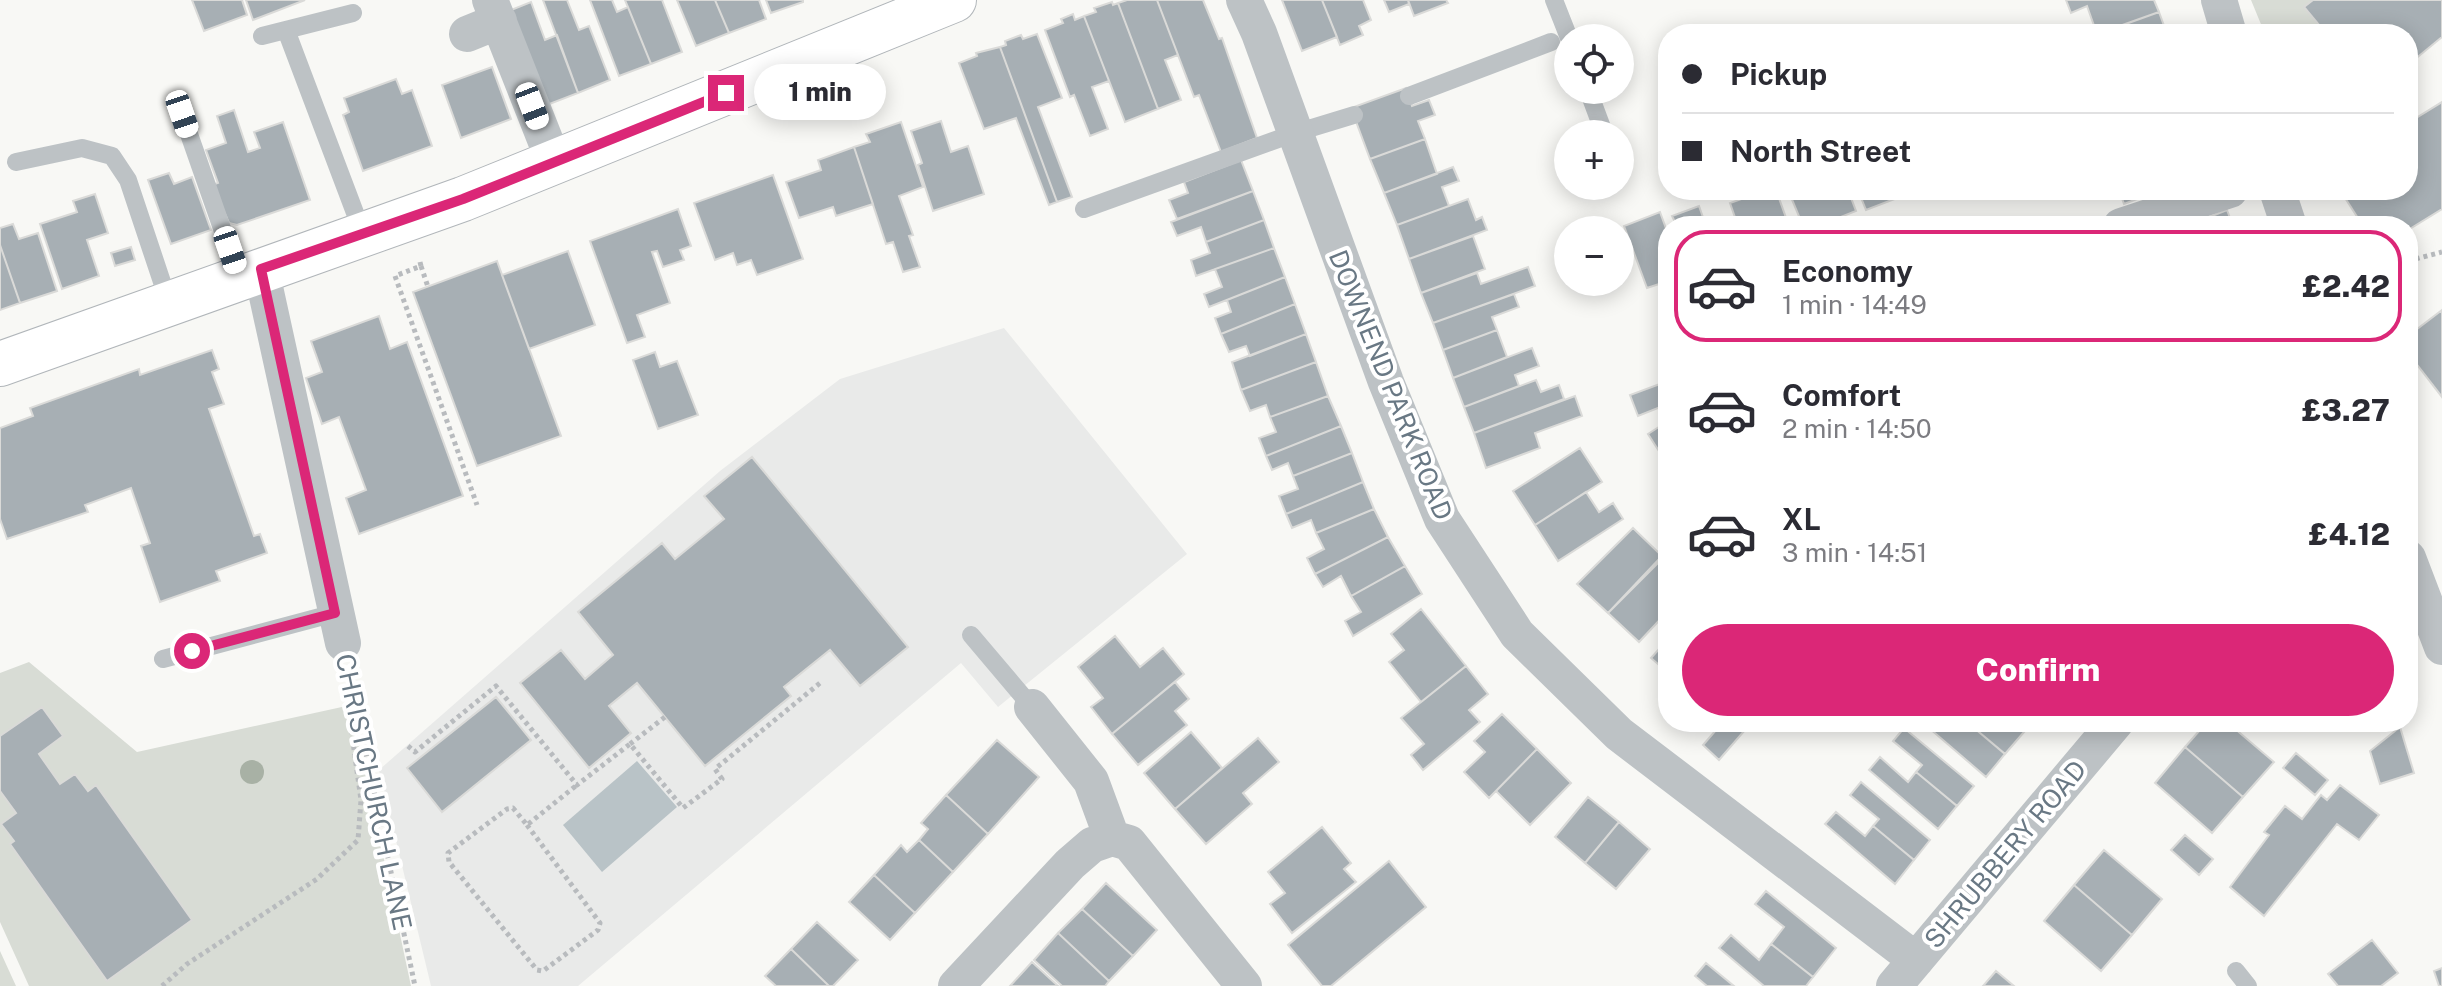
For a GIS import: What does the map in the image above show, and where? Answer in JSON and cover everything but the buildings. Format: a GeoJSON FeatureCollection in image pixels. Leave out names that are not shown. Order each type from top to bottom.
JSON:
{"type":"FeatureCollection","features":[{"type":"Feature","properties":{"kind":"main road"},"geometry":{"type":"LineString","coordinates":[[0,364],[554,162],[954,0]]}},
{"type":"Feature","properties":{"kind":"street","name":"DOWNEND PARK ROAD"},"geometry":{"type":"LineString","coordinates":[[1244,0],[1259,33],[1386,382],[1442,519],[1517,634],[1619,734],[1905,973]]}},
{"type":"Feature","properties":{"kind":"street"},"geometry":{"type":"LineString","coordinates":[[2219,0],[2226,24]]}},
{"type":"Feature","properties":{"kind":"street"},"geometry":{"type":"LineString","coordinates":[[485,18],[554,162]]}},
{"type":"Feature","properties":{"kind":"street"},"geometry":{"type":"LineString","coordinates":[[2151,216],[2200,200]]}},
{"type":"Feature","properties":{"kind":"street"},"geometry":{"type":"LineString","coordinates":[[250,273],[339,628]]}},
{"type":"Feature","properties":{"kind":"street"},"geometry":{"type":"LineString","coordinates":[[2418,584],[2442,647]]}},
{"type":"Feature","properties":{"kind":"street"},"geometry":{"type":"LineString","coordinates":[[1032,707],[1091,781],[1112,838]]}},
{"type":"Feature","properties":{"kind":"street","name":"SHRUBBERY ROAD"},"geometry":{"type":"LineString","coordinates":[[1905,973],[2106,732]]}},
{"type":"Feature","properties":{"kind":"street"},"geometry":{"type":"LineString","coordinates":[[956,986],[1070,864],[1092,845],[1112,838],[1129,843],[1244,986]]}},
{"type":"Feature","properties":{"kind":"lane"},"geometry":{"type":"LineString","coordinates":[[1554,0],[1558,24]]}},
{"type":"Feature","properties":{"kind":"lane"},"geometry":{"type":"LineString","coordinates":[[262,36],[353,13]]}},
{"type":"Feature","properties":{"kind":"lane"},"geometry":{"type":"LineString","coordinates":[[286,30],[363,234]]}},
{"type":"Feature","properties":{"kind":"lane"},"geometry":{"type":"LineString","coordinates":[[1409,96],[1554,42]]}},
{"type":"Feature","properties":{"kind":"lane"},"geometry":{"type":"LineString","coordinates":[[182,114],[250,273]]}},
{"type":"Feature","properties":{"kind":"lane"},"geometry":{"type":"LineString","coordinates":[[1084,209],[1354,115]]}},
{"type":"Feature","properties":{"kind":"lane"},"geometry":{"type":"LineString","coordinates":[[16,162],[82,148],[112,156],[128,180],[169,303]]}},
{"type":"Feature","properties":{"kind":"lane"},"geometry":{"type":"LineString","coordinates":[[163,659],[339,628]]}},
{"type":"Feature","properties":{"kind":"lane"},"geometry":{"type":"LineString","coordinates":[[971,635],[1032,707]]}},
{"type":"Feature","properties":{"kind":"path"},"geometry":{"type":"LineString","coordinates":[[404,219],[428,287]]}},
{"type":"Feature","properties":{"kind":"path"},"geometry":{"type":"LineString","coordinates":[[2418,258],[2442,252]]}},
{"type":"Feature","properties":{"kind":"path"},"geometry":{"type":"LineString","coordinates":[[421,266],[395,276],[477,505]]}},
{"type":"Feature","properties":{"kind":"path"},"geometry":{"type":"LineString","coordinates":[[162,986],[187,964],[317,879],[358,840],[361,800],[339,628]]}},
{"type":"Feature","properties":{"kind":"path","name":"CHRISTCHURCH LANE"},"geometry":{"type":"LineString","coordinates":[[339,628],[415,986]]}},
{"type":"Feature","properties":{"kind":"path"},"geometry":{"type":"LineString","coordinates":[[630,744],[683,808],[722,779],[715,769],[820,683]]}},
{"type":"Feature","properties":{"kind":"path"},"geometry":{"type":"LineString","coordinates":[[408,746],[415,752],[496,686],[577,785]]}},
{"type":"Feature","properties":{"kind":"path"},"geometry":{"type":"LineString","coordinates":[[527,825],[665,717]]}},
{"type":"Feature","properties":{"kind":"path"},"geometry":{"type":"LineString","coordinates":[[513,808],[527,825],[600,923],[598,930],[543,971],[537,970],[449,862],[448,853],[507,809],[513,808]]}},
{"type":"Feature","properties":{"kind":"shaded area"},"geometry":{"type":"Polygon","coordinates":[[[2251,0],[2312,0],[2305,7],[2318,24],[2261,24],[2251,0]]]}},
{"type":"Feature","properties":{"kind":"shaded area"},"geometry":{"type":"Polygon","coordinates":[[[1004,328],[1187,554],[998,707],[961,663],[578,986],[431,986],[379,770],[720,471],[840,379],[1004,328]]]}},
{"type":"Feature","properties":{"kind":"shaded area"},"geometry":{"type":"Polygon","coordinates":[[[29,662],[137,752],[351,705],[411,986],[29,986],[0,922],[0,673],[29,662]]]}},
{"type":"Feature","properties":{"kind":"shaded area"},"geometry":{"type":"Polygon","coordinates":[[[637,761],[677,807],[602,872],[563,825],[637,761]]]}},
{"type":"Feature","properties":{"kind":"shaded area"},"geometry":{"type":"Polygon","coordinates":[[[0,951],[16,986],[0,986],[0,951]]]}},
{"type":"Feature","properties":{"kind":"route"},"geometry":{"type":"LineString","coordinates":[[192,651],[335,613],[261,269],[463,199],[726,93]]}}]}
